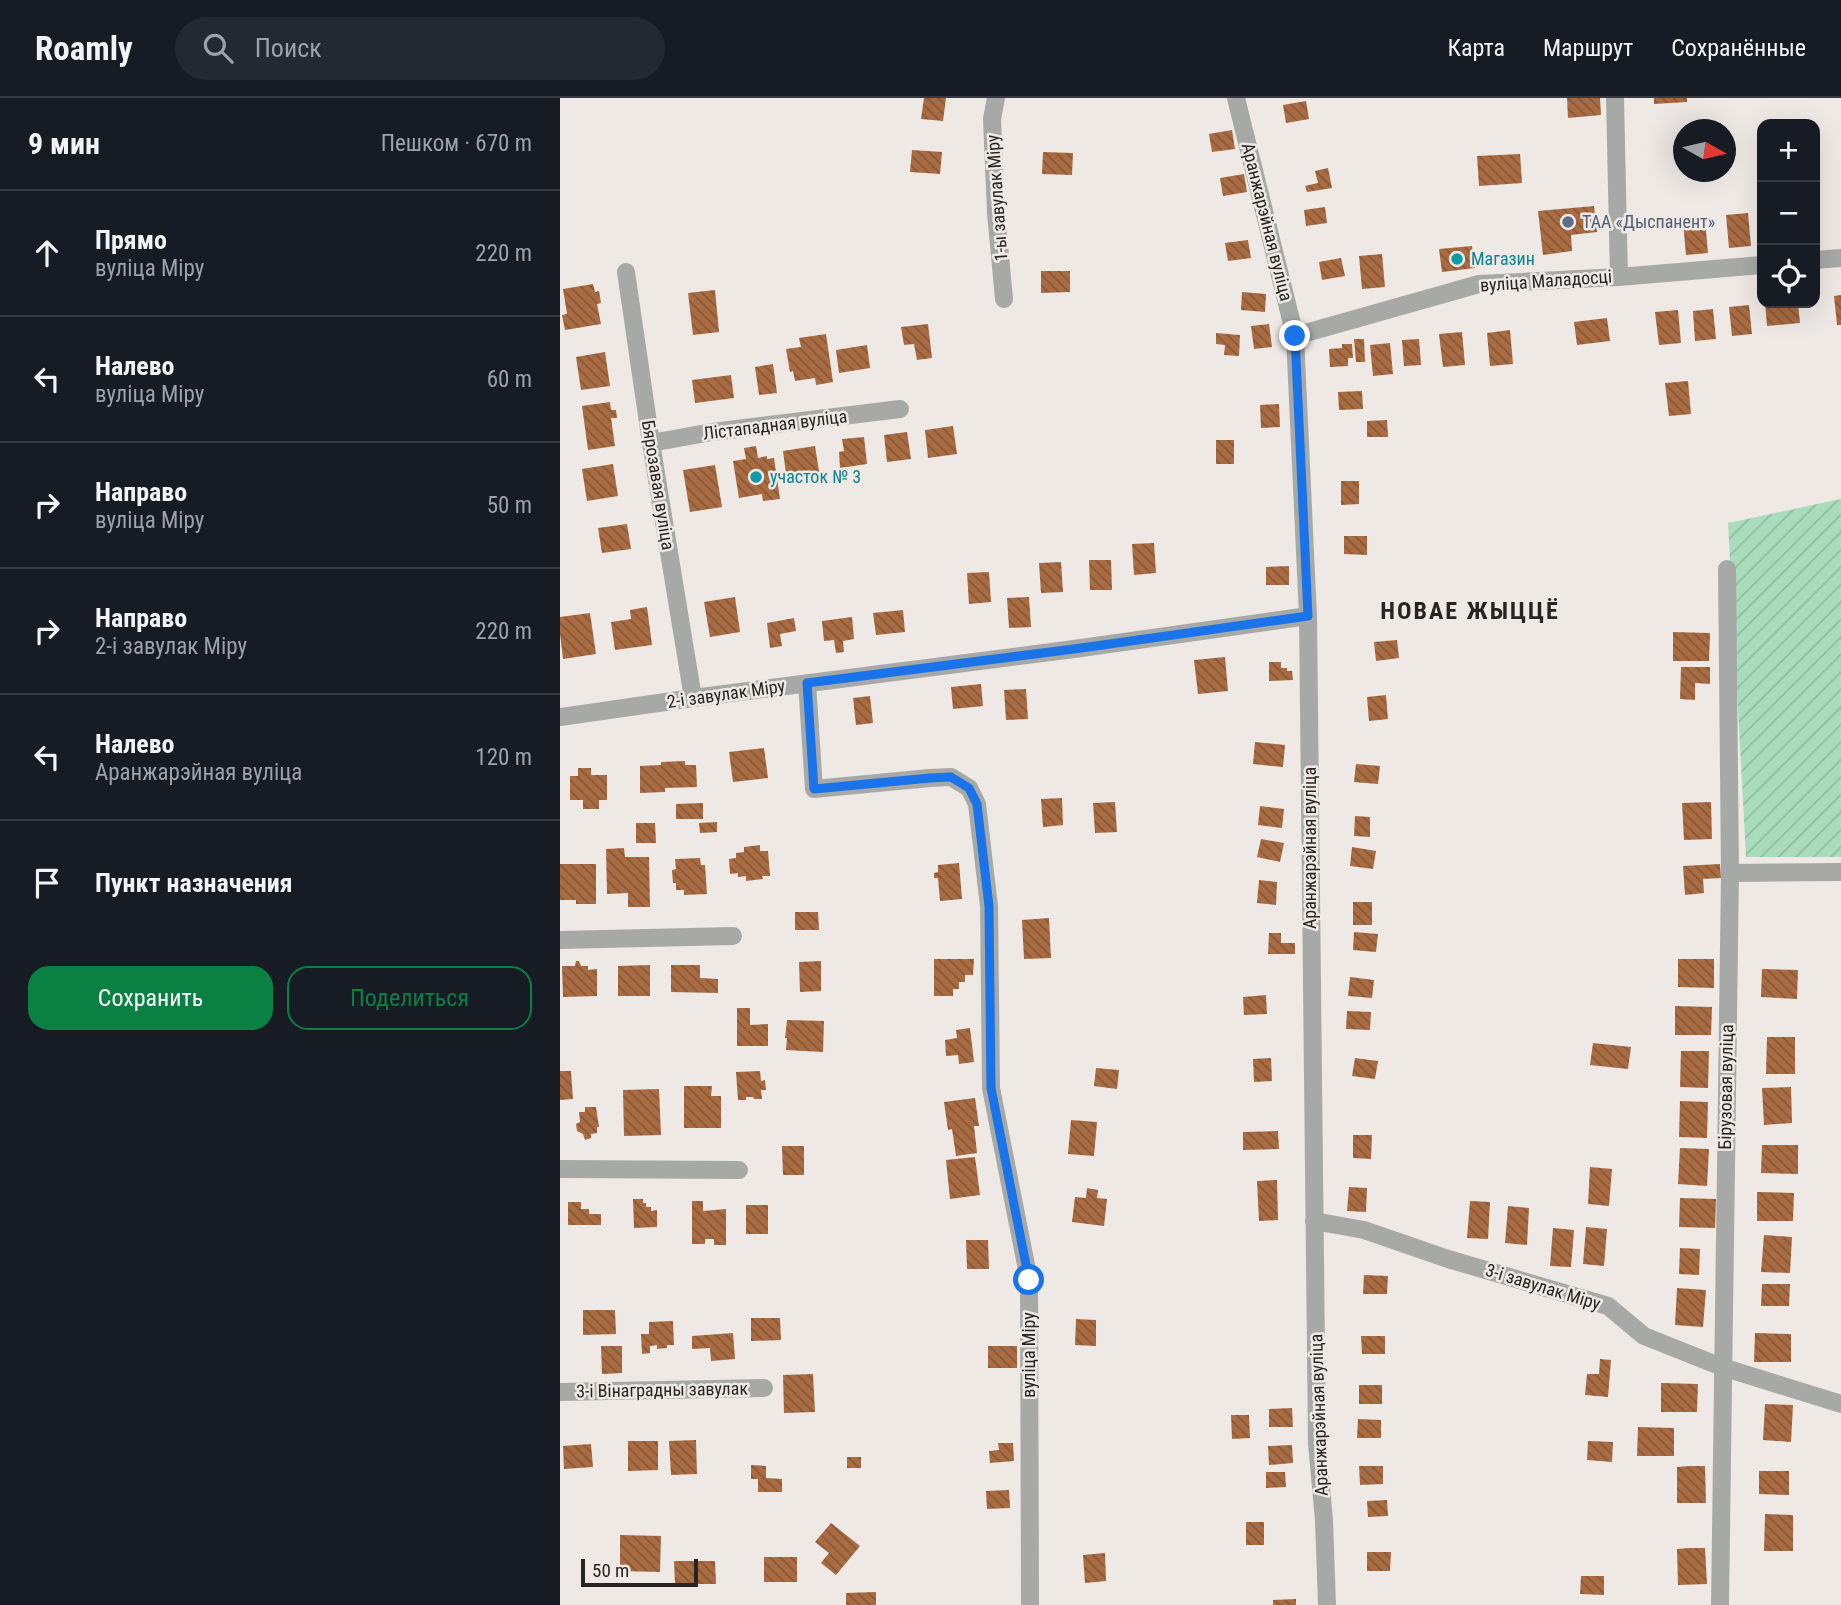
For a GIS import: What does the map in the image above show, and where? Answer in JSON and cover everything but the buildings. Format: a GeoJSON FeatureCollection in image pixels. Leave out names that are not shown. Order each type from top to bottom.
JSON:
{"type":"FeatureCollection","features":[{"type":"Feature","properties":{"kind":"street","name":"1-ы завулак Міру"},"geometry":{"type":"LineString","coordinates":[[996,98],[992,119],[996,214],[1004,299]]}},
{"type":"Feature","properties":{"kind":"street","name":"Аранжарэйная вуліца"},"geometry":{"type":"LineString","coordinates":[[1236,98],[1295,336],[1308,616],[1317,1444],[1324,1520],[1327,1605]]}},
{"type":"Feature","properties":{"kind":"street"},"geometry":{"type":"LineString","coordinates":[[1615,98],[1619,276]]}},
{"type":"Feature","properties":{"kind":"street"},"geometry":{"type":"LineString","coordinates":[[1820,260],[1841,258]]}},
{"type":"Feature","properties":{"kind":"street","name":"вуліца Маладосці"},"geometry":{"type":"LineString","coordinates":[[1295,336],[1479,284],[1757,265]]}},
{"type":"Feature","properties":{"kind":"street","name":"Бярозавая вуліца"},"geometry":{"type":"LineString","coordinates":[[626,272],[693,698]]}},
{"type":"Feature","properties":{"kind":"street","name":"Лістападная вуліца"},"geometry":{"type":"LineString","coordinates":[[651,443],[712,432],[900,409]]}},
{"type":"Feature","properties":{"kind":"street","name":"Бірузовая вуліца"},"geometry":{"type":"LineString","coordinates":[[1720,1605],[1730,873],[1727,569]]}},
{"type":"Feature","properties":{"kind":"street","name":"2-і завулак Міру"},"geometry":{"type":"LineString","coordinates":[[560,718],[1308,616]]}},
{"type":"Feature","properties":{"kind":"street","name":"вуліца Міру"},"geometry":{"type":"LineString","coordinates":[[807,683],[814,789],[951,777],[969,788],[977,804],[989,906],[991,1088],[1029,1280],[1030,1605]]}},
{"type":"Feature","properties":{"kind":"street"},"geometry":{"type":"LineString","coordinates":[[1730,873],[1841,872]]}},
{"type":"Feature","properties":{"kind":"street"},"geometry":{"type":"LineString","coordinates":[[560,940],[733,936]]}},
{"type":"Feature","properties":{"kind":"street"},"geometry":{"type":"LineString","coordinates":[[560,1169],[739,1170]]}},
{"type":"Feature","properties":{"kind":"street","name":"3-і завулак Міру"},"geometry":{"type":"LineString","coordinates":[[1314,1221],[1364,1230],[1448,1259],[1608,1306],[1644,1336],[1722,1367],[1841,1404]]}},
{"type":"Feature","properties":{"kind":"street","name":"3-і Вінаградны завулак"},"geometry":{"type":"LineString","coordinates":[[560,1392],[764,1388]]}},
{"type":"Feature","properties":{"kind":"green space"},"geometry":{"type":"Polygon","coordinates":[[[1841,499],[1841,857],[1746,857],[1728,523],[1841,499]]]}},
{"type":"Feature","properties":{"kind":"place","name":"ТАА «Дыспанент»"},"geometry":{"type":"Point","coordinates":[1568,222]}},
{"type":"Feature","properties":{"kind":"place","name":"Магазин"},"geometry":{"type":"Point","coordinates":[1457,259]}},
{"type":"Feature","properties":{"kind":"place","name":"участок № 3"},"geometry":{"type":"Point","coordinates":[756,477]}},
{"type":"Feature","properties":{"kind":"district","name":"НОВАЕ ЖЫЦЦЁ"},"geometry":{"type":"Point","coordinates":[1470,611]}},
{"type":"Feature","properties":{"kind":"route"},"geometry":{"type":"LineString","coordinates":[[1029,1280],[991,1088],[989,906],[977,804],[969,788],[951,777],[814,789],[807,683],[1308,616],[1295,336]]}}]}
